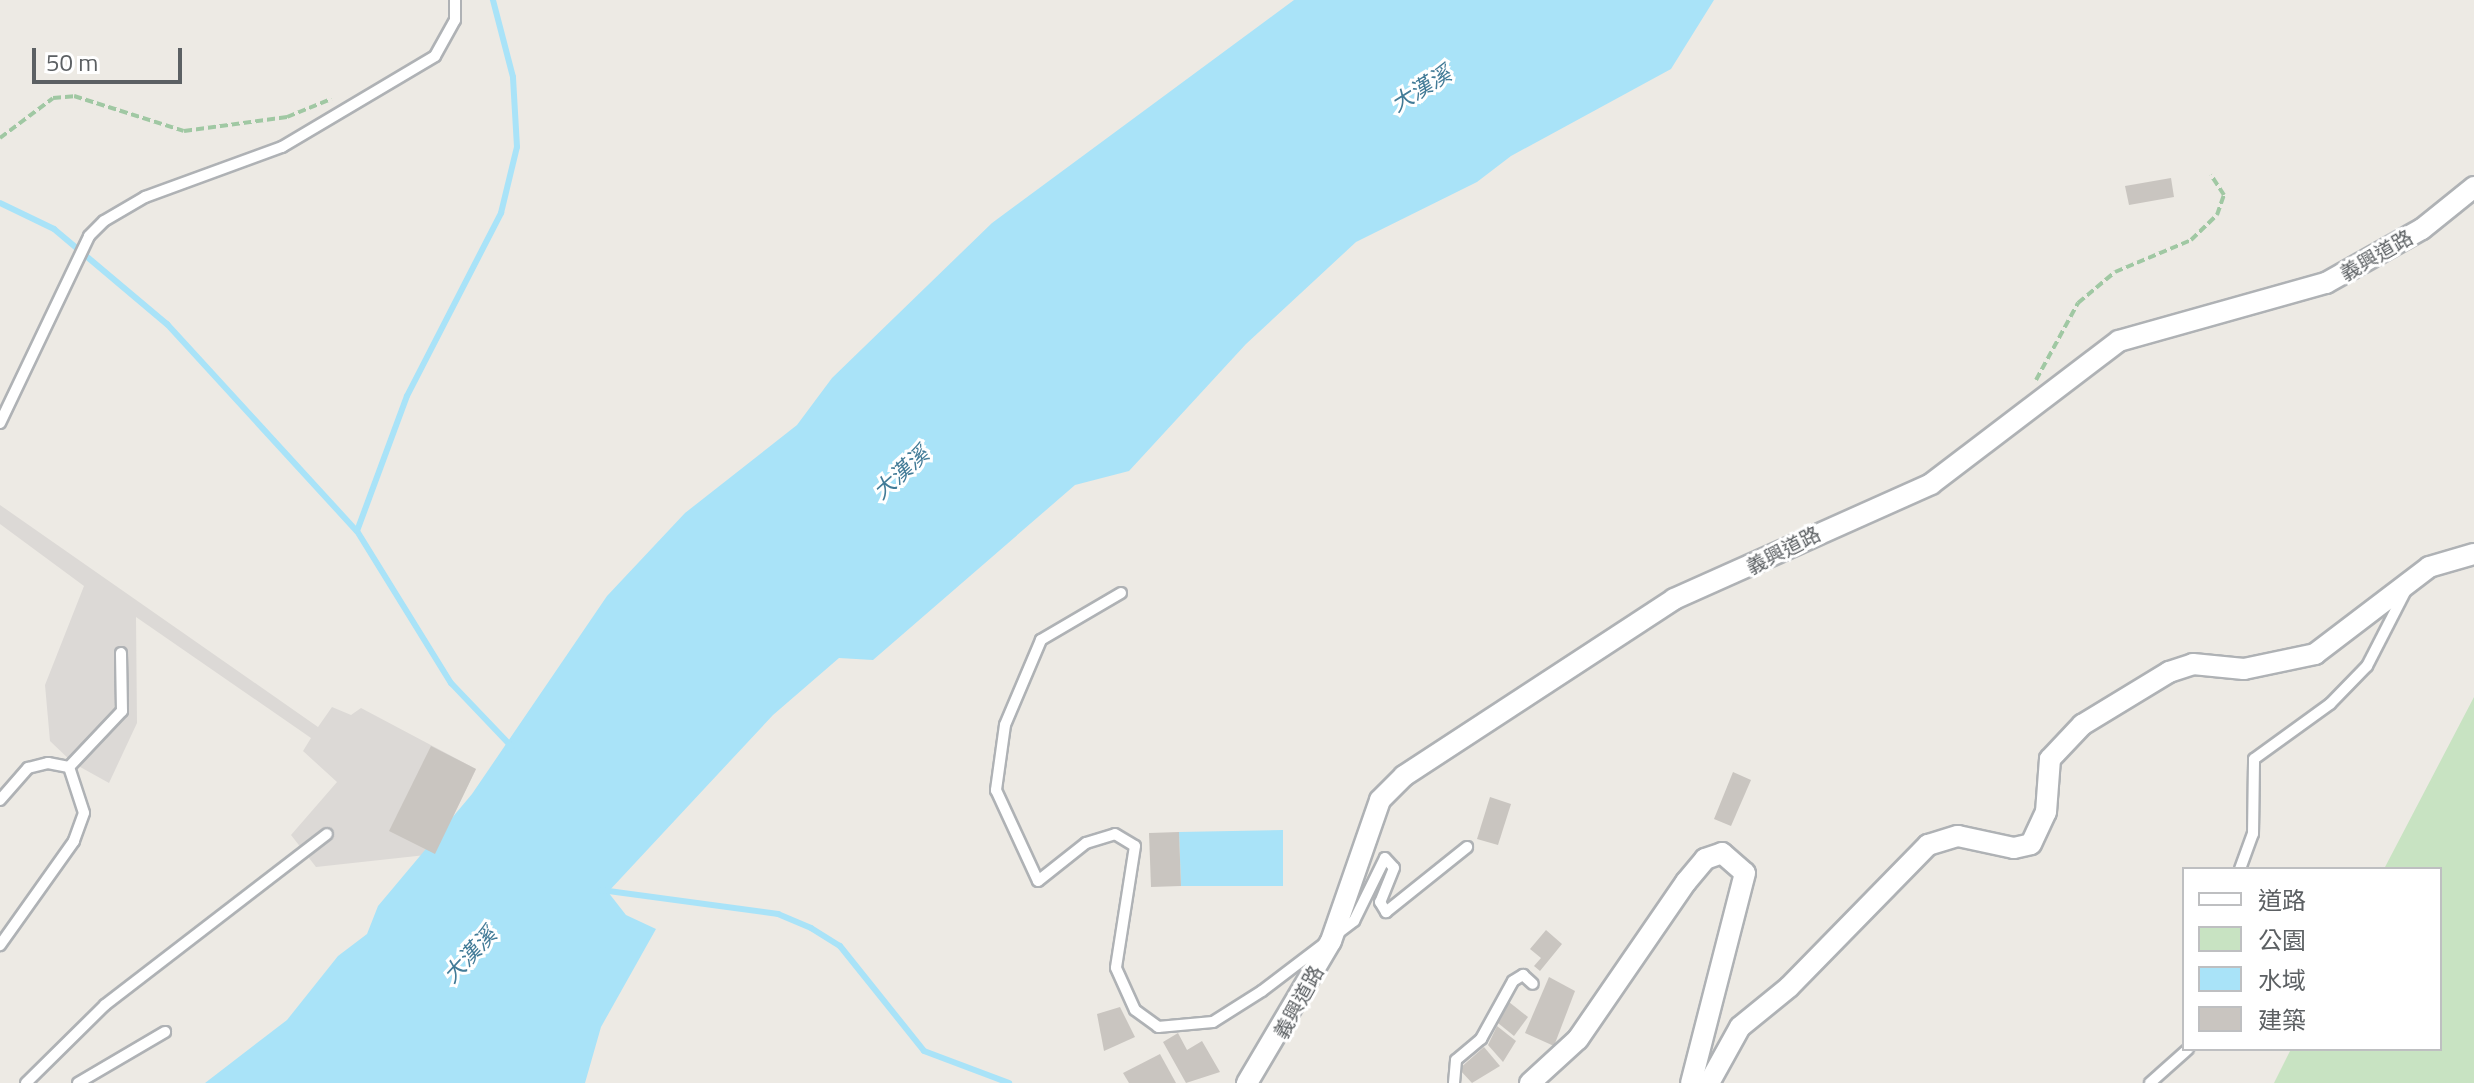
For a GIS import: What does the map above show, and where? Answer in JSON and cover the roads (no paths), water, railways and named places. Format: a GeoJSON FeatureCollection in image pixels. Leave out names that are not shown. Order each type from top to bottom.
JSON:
{"type":"FeatureCollection","features":[{"type":"Feature","properties":{"kind":"street","name":"義興道路"},"geometry":{"type":"LineString","coordinates":[[1247,1083],[1337,928],[1368,824],[1404,776],[1674,599],[1931,484],[2119,341],[2326,283],[2382,255],[2474,187]]}},
{"type":"Feature","properties":{"kind":"street"},"geometry":{"type":"LineString","coordinates":[[1709,1083],[1740,1027],[1789,987],[1928,845],[1958,836],[2014,848],[2031,844],[2046,812],[2050,759],[2082,725],[2193,664],[2244,669],[2315,654],[2429,567],[2474,554]]}},
{"type":"Feature","properties":{"kind":"street"},"geometry":{"type":"LineString","coordinates":[[1530,1083],[1578,1039],[1686,882],[1722,853],[1745,873],[1691,1083]]}},
{"type":"Feature","properties":{"kind":"lane"},"geometry":{"type":"LineString","coordinates":[[0,423],[89,236],[104,221],[145,197],[282,147],[435,56],[455,20],[455,0]]}},
{"type":"Feature","properties":{"kind":"lane"},"geometry":{"type":"LineString","coordinates":[[2241,867],[2253,834],[2254,759],[2330,704],[2367,666],[2408,582]]}},
{"type":"Feature","properties":{"kind":"lane"},"geometry":{"type":"LineString","coordinates":[[1121,593],[1041,640],[1005,725],[996,790],[1035,878],[1043,880],[1086,843],[1115,834],[1135,846],[1116,968],[1135,1010],[1158,1027],[1213,1022],[1337,928],[1354,921],[1385,858],[1394,868],[1380,902],[1386,912],[1467,847]]}},
{"type":"Feature","properties":{"kind":"lane"},"geometry":{"type":"LineString","coordinates":[[0,800],[28,768],[69,767],[103,739],[122,711],[121,653]]}},
{"type":"Feature","properties":{"kind":"lane"},"geometry":{"type":"LineString","coordinates":[[0,945],[74,841],[84,813],[69,767]]}},
{"type":"Feature","properties":{"kind":"lane"},"geometry":{"type":"LineString","coordinates":[[26,1083],[105,1005],[327,834]]}},
{"type":"Feature","properties":{"kind":"lane"},"geometry":{"type":"LineString","coordinates":[[1454,1083],[1456,1060],[1481,1039],[1513,981],[1523,975],[1533,984]]}},
{"type":"Feature","properties":{"kind":"lane"},"geometry":{"type":"LineString","coordinates":[[78,1083],[165,1032]]}},
{"type":"Feature","properties":{"kind":"lane"},"geometry":{"type":"LineString","coordinates":[[2150,1083],[2186,1051]]}},
{"type":"Feature","properties":{"kind":"water","name":"大漢溪"},"geometry":{"type":"Polygon","coordinates":[[[1294,0],[1714,0],[1671,69],[1511,156],[1477,182],[1356,242],[1246,344],[1129,471],[1075,485],[873,660],[839,658],[773,715],[608,892],[626,915],[656,929],[601,1027],[585,1083],[205,1083],[287,1020],[338,956],[367,934],[378,906],[472,794],[607,596],[685,513],[797,425],[832,378],[992,223],[1294,0]]]}},
{"type":"Feature","properties":{"kind":"water"},"geometry":{"type":"Polygon","coordinates":[[[1283,830],[1283,886],[1181,886],[1179,832],[1283,830]]]}},
{"type":"Feature","properties":{"kind":"waterway"},"geometry":{"type":"LineString","coordinates":[[357,531],[407,396],[501,213],[517,147],[513,77],[493,0]]}},
{"type":"Feature","properties":{"kind":"waterway"},"geometry":{"type":"LineString","coordinates":[[0,203],[54,229],[167,324],[357,531],[451,683],[512,747]]}},
{"type":"Feature","properties":{"kind":"waterway"},"geometry":{"type":"LineString","coordinates":[[601,890],[778,914],[811,928],[840,946],[924,1051],[1009,1083]]}}]}
